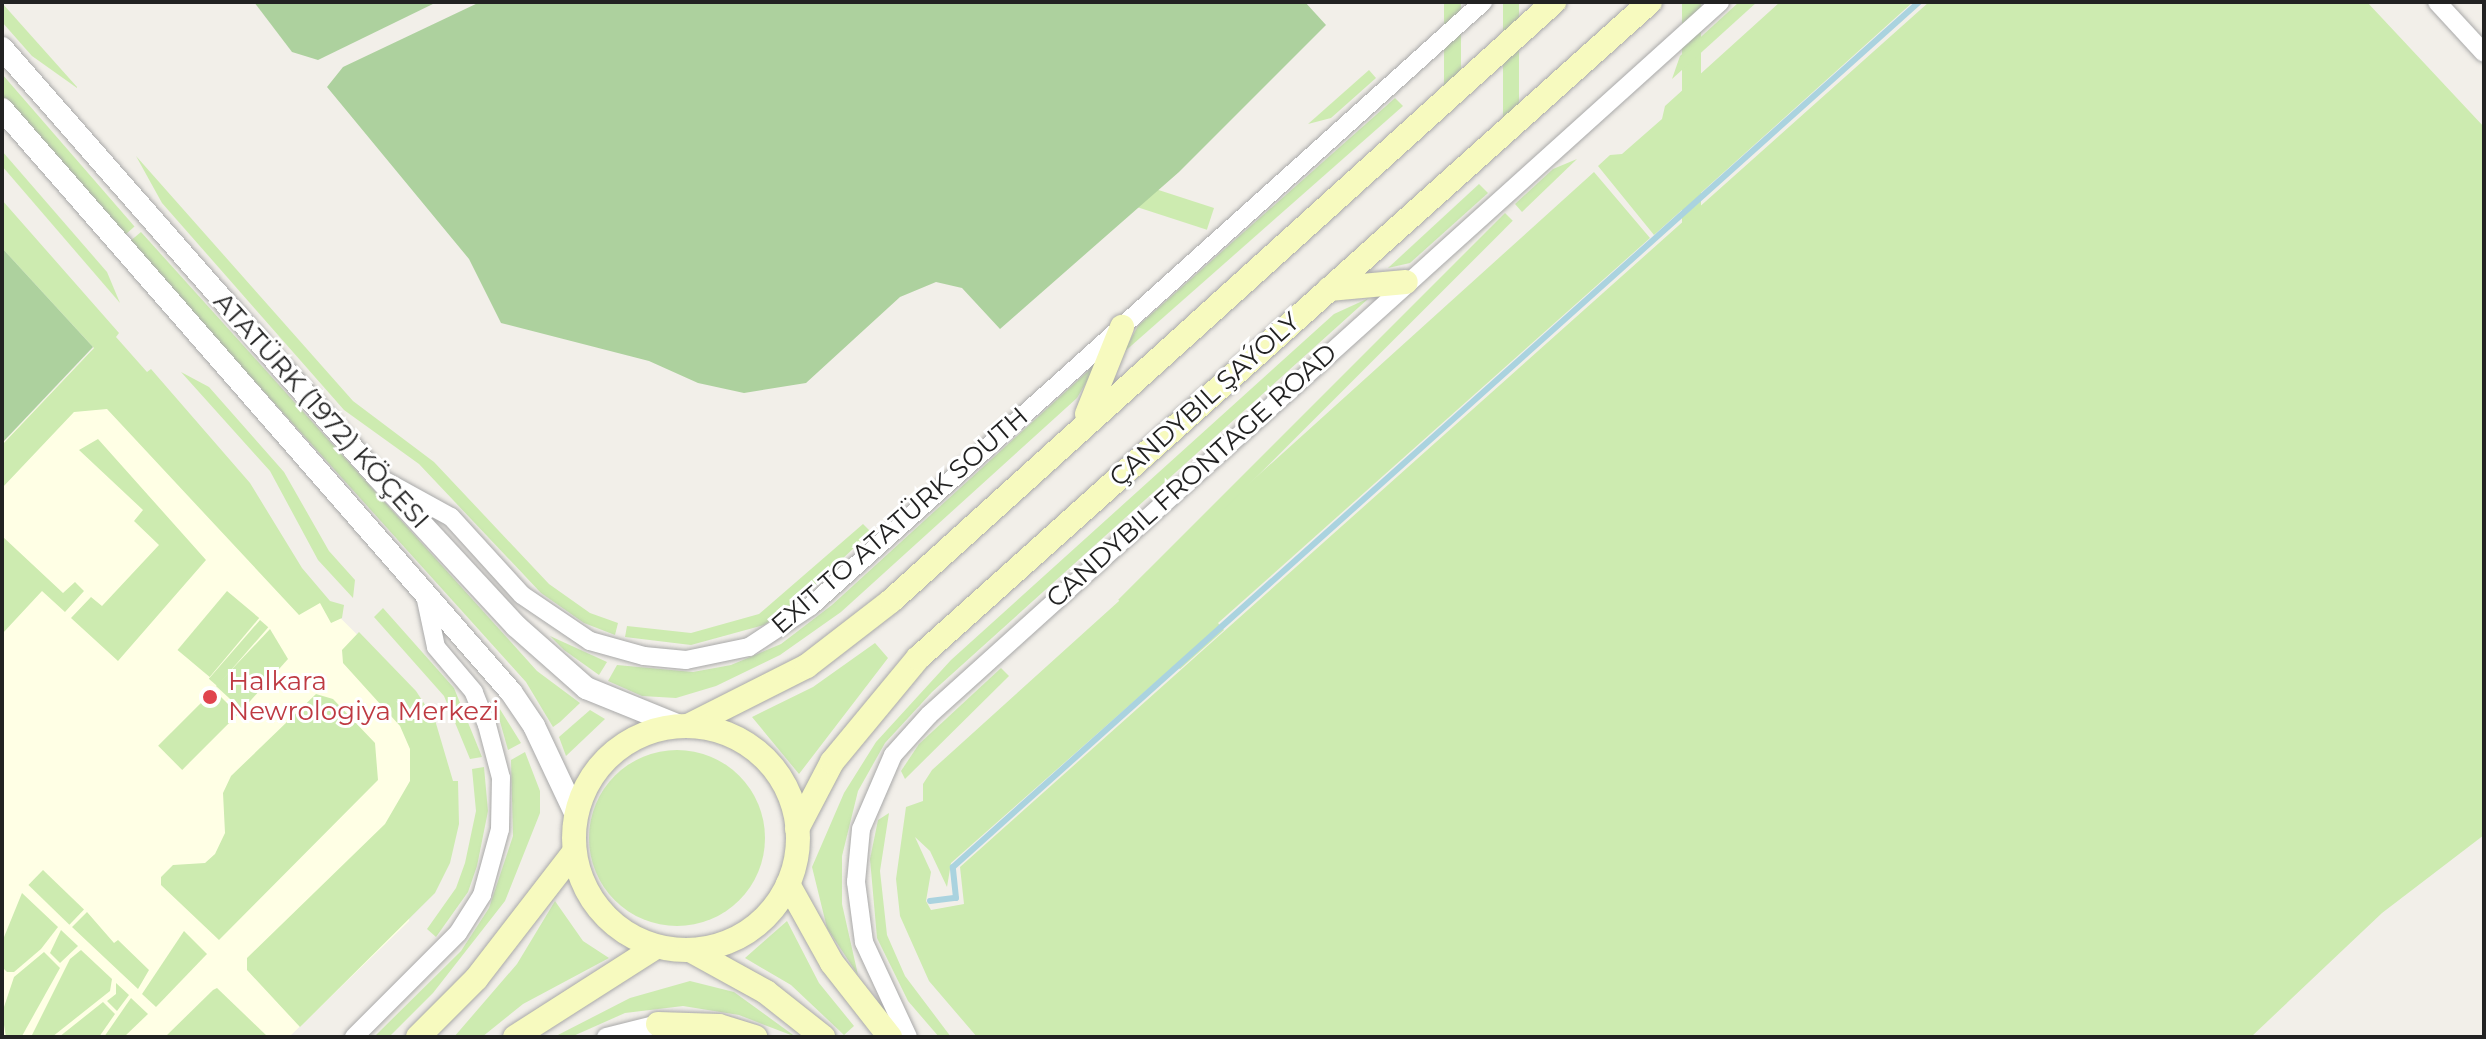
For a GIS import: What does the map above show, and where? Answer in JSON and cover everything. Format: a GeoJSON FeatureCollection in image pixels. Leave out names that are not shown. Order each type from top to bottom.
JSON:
{"type":"FeatureCollection","features":[{"type":"Feature","properties":{"kind":"main road"},"geometry":{"type":"LineString","coordinates":[[683,725],[722,731],[767,761],[791,797],[797,829],[788,884],[771,910],[748,931],[720,945],[690,950],[656,947],[626,933],[601,912],[583,884],[574,852],[576,815],[585,787],[623,744],[683,725],[807,666],[853,633],[1085,420],[1554,2]]}},
{"type":"Feature","properties":{"kind":"main road","name":"ÇANDYBIL ŞAÝOLY"},"geometry":{"type":"LineString","coordinates":[[797,829],[844,745],[918,658],[1650,2]]}},
{"type":"Feature","properties":{"kind":"main road"},"geometry":{"type":"LineString","coordinates":[[1329,289],[1406,282]]}},
{"type":"Feature","properties":{"kind":"main road"},"geometry":{"type":"LineString","coordinates":[[1085,420],[1122,327]]}},
{"type":"Feature","properties":{"kind":"main road"},"geometry":{"type":"LineString","coordinates":[[418,1037],[476,979],[574,852]]}},
{"type":"Feature","properties":{"kind":"main road"},"geometry":{"type":"LineString","coordinates":[[788,884],[832,963],[890,1037]]}},
{"type":"Feature","properties":{"kind":"main road"},"geometry":{"type":"LineString","coordinates":[[515,1037],[656,947]]}},
{"type":"Feature","properties":{"kind":"main road"},"geometry":{"type":"LineString","coordinates":[[690,950],[766,992],[823,1037]]}},
{"type":"Feature","properties":{"kind":"main road"},"geometry":{"type":"LineString","coordinates":[[658,1024],[719,1026],[755,1037]]}},
{"type":"Feature","properties":{"kind":"street"},"geometry":{"type":"LineString","coordinates":[[1122,327],[1483,2]]}},
{"type":"Feature","properties":{"kind":"street","name":"CANDYBIL FRONTAGE ROAD"},"geometry":{"type":"LineString","coordinates":[[908,1037],[864,942],[856,882],[861,829],[893,755],[929,715],[1720,2]]}},
{"type":"Feature","properties":{"kind":"street"},"geometry":{"type":"LineString","coordinates":[[2437,2],[2484,53]]}},
{"type":"Feature","properties":{"kind":"street","name":"ATATÜRK (1972) KÖÇESI"},"geometry":{"type":"LineString","coordinates":[[2,48],[378,477],[568,677],[611,701],[683,725]]}},
{"type":"Feature","properties":{"kind":"street","name":"ATATÜRK (1972) KÖÇESI"},"geometry":{"type":"LineString","coordinates":[[2,109],[525,711],[576,815]]}},
{"type":"Feature","properties":{"kind":"street","name":"EXIT TO ATATÜRK SOUTH"},"geometry":{"type":"LineString","coordinates":[[378,477],[451,517],[522,595],[590,641],[659,659],[732,653],[767,638],[811,606],[1122,327]]}},
{"type":"Feature","properties":{"kind":"street"},"geometry":{"type":"LineString","coordinates":[[354,1037],[464,925],[489,877],[500,829],[501,778],[487,725],[474,692],[436,647],[426,600]]}},
{"type":"Feature","properties":{"kind":"street"},"geometry":{"type":"LineString","coordinates":[[606,1037],[658,1024]]}},
{"type":"Feature","properties":{"kind":"shaded area","name":"Halkara Newrologiya Merkezi"},"geometry":{"type":"Polygon","coordinates":[[[94,348],[299,577],[414,691],[409,921],[289,1037],[2,1037],[2,444],[94,348]]]}},
{"type":"Feature","properties":{"kind":"green space"},"geometry":{"type":"Polygon","coordinates":[[[254,2],[437,2],[318,60],[292,52],[254,2]]]}},
{"type":"Feature","properties":{"kind":"green space"},"geometry":{"type":"Polygon","coordinates":[[[480,2],[1305,2],[1326,25],[1179,172],[1000,329],[962,288],[936,282],[900,297],[806,383],[744,393],[698,383],[649,361],[501,323],[469,259],[327,87],[343,67],[480,2]]]}},
{"type":"Feature","properties":{"kind":"green space"},"geometry":{"type":"Polygon","coordinates":[[[1444,2],[1461,2],[1461,92],[1444,92],[1444,2]]]}},
{"type":"Feature","properties":{"kind":"green space"},"geometry":{"type":"Polygon","coordinates":[[[1503,2],[1519,2],[1519,134],[1503,134],[1503,2]]]}},
{"type":"Feature","properties":{"kind":"green space"},"geometry":{"type":"Polygon","coordinates":[[[1682,2],[1701,2],[1701,263],[1682,263],[1682,2]]]}},
{"type":"Feature","properties":{"kind":"green space"},"geometry":{"type":"Polygon","coordinates":[[[1739,2],[1757,2],[1672,79],[1680,56],[1739,2]]]}},
{"type":"Feature","properties":{"kind":"green space"},"geometry":{"type":"Polygon","coordinates":[[[1780,2],[1913,2],[1654,235],[1598,166],[1610,155],[1622,154],[1662,119],[1665,106],[1780,2]]]}},
{"type":"Feature","properties":{"kind":"green space"},"geometry":{"type":"Polygon","coordinates":[[[1929,2],[2367,2],[2484,127],[2484,835],[2382,913],[2251,1037],[977,1037],[929,981],[900,916],[896,879],[906,807],[923,801],[923,784],[932,770],[1594,172],[1650,238],[1218,623],[1224,630],[1180,669],[1175,665],[951,863],[947,887],[930,851],[915,837],[931,872],[926,901],[931,910],[964,904],[960,867],[1929,2]]]}},
{"type":"Feature","properties":{"kind":"green space"},"geometry":{"type":"Polygon","coordinates":[[[2,3],[77,88],[32,56],[2,22],[2,3]]]}},
{"type":"Feature","properties":{"kind":"green space"},"geometry":{"type":"Polygon","coordinates":[[[1369,70],[1376,78],[1331,118],[1308,124],[1369,70]]]}},
{"type":"Feature","properties":{"kind":"green space"},"geometry":{"type":"Polygon","coordinates":[[[2,74],[135,226],[118,241],[2,108],[2,74]]]}},
{"type":"Feature","properties":{"kind":"green space"},"geometry":{"type":"Polygon","coordinates":[[[1395,98],[1403,106],[1123,353],[1138,326],[1395,98]]]}},
{"type":"Feature","properties":{"kind":"green space"},"geometry":{"type":"Polygon","coordinates":[[[894,104],[1214,208],[1207,230],[887,126],[894,104]]]}},
{"type":"Feature","properties":{"kind":"green space"},"geometry":{"type":"Polygon","coordinates":[[[2,151],[107,272],[120,303],[2,166],[2,151]]]}},
{"type":"Feature","properties":{"kind":"green space"},"geometry":{"type":"Polygon","coordinates":[[[136,156],[353,401],[434,462],[549,584],[590,613],[618,623],[615,635],[584,623],[541,593],[419,464],[344,410],[162,203],[136,156]]]}},
{"type":"Feature","properties":{"kind":"green space"},"geometry":{"type":"Polygon","coordinates":[[[1577,159],[1522,212],[1515,204],[1553,169],[1577,159]]]}},
{"type":"Feature","properties":{"kind":"green space"},"geometry":{"type":"Polygon","coordinates":[[[1479,184],[1488,193],[1410,263],[1388,268],[1479,184]]]}},
{"type":"Feature","properties":{"kind":"green space"},"geometry":{"type":"Polygon","coordinates":[[[2,200],[119,333],[116,337],[147,372],[151,369],[250,483],[302,568],[330,601],[344,605],[342,618],[331,623],[320,603],[299,615],[107,409],[74,412],[2,488],[2,445],[94,348],[2,248],[2,200]]]}},
{"type":"Feature","properties":{"kind":"green space"},"geometry":{"type":"Polygon","coordinates":[[[1505,213],[1513,221],[1126,608],[1118,600],[1505,213]]]}},
{"type":"Feature","properties":{"kind":"green space"},"geometry":{"type":"Polygon","coordinates":[[[141,232],[537,671],[580,703],[560,722],[553,727],[526,682],[129,242],[141,232]]]}},
{"type":"Feature","properties":{"kind":"green space"},"geometry":{"type":"Polygon","coordinates":[[[2,248],[93,347],[2,443],[2,248]]]}},
{"type":"Feature","properties":{"kind":"green space"},"geometry":{"type":"Polygon","coordinates":[[[1369,298],[932,692],[885,743],[858,791],[842,856],[842,904],[858,975],[827,928],[812,867],[844,793],[876,742],[951,660],[1334,314],[1369,298]]]}},
{"type":"Feature","properties":{"kind":"green space"},"geometry":{"type":"Polygon","coordinates":[[[1098,362],[1077,398],[841,612],[780,655],[716,686],[676,698],[642,696],[608,681],[617,665],[693,672],[731,665],[781,644],[832,605],[1098,362]]]}},
{"type":"Feature","properties":{"kind":"green space"},"geometry":{"type":"Polygon","coordinates":[[[181,372],[209,387],[284,472],[329,551],[355,580],[353,598],[318,560],[270,471],[181,372]]]}},
{"type":"Feature","properties":{"kind":"green space"},"geometry":{"type":"Polygon","coordinates":[[[98,439],[206,560],[118,661],[71,618],[91,597],[102,606],[159,545],[134,521],[143,510],[79,450],[98,439]]]}},
{"type":"Feature","properties":{"kind":"green space"},"geometry":{"type":"Polygon","coordinates":[[[863,524],[871,532],[792,606],[764,625],[691,645],[625,637],[627,626],[691,633],[759,614],[863,524]]]}},
{"type":"Feature","properties":{"kind":"green space"},"geometry":{"type":"Polygon","coordinates":[[[2,536],[63,593],[75,582],[84,591],[65,612],[42,591],[2,634],[2,536]]]}},
{"type":"Feature","properties":{"kind":"green space"},"geometry":{"type":"Polygon","coordinates":[[[227,591],[259,618],[210,677],[178,650],[227,591]]]}},
{"type":"Feature","properties":{"kind":"green space"},"geometry":{"type":"Polygon","coordinates":[[[383,608],[454,688],[482,757],[470,759],[444,696],[374,617],[383,608]]]}},
{"type":"Feature","properties":{"kind":"green space"},"geometry":{"type":"Polygon","coordinates":[[[260,620],[268,627],[217,686],[209,679],[260,620]]]}},
{"type":"Feature","properties":{"kind":"green space"},"geometry":{"type":"Polygon","coordinates":[[[270,629],[288,659],[242,710],[216,686],[270,629]]]}},
{"type":"Feature","properties":{"kind":"green space"},"geometry":{"type":"Polygon","coordinates":[[[359,632],[416,691],[435,720],[453,781],[458,781],[459,824],[450,863],[435,893],[300,1027],[247,970],[247,958],[385,824],[410,781],[410,749],[400,726],[343,663],[342,650],[359,632]]]}},
{"type":"Feature","properties":{"kind":"green space"},"geometry":{"type":"Polygon","coordinates":[[[550,636],[607,662],[599,675],[550,636]]]}},
{"type":"Feature","properties":{"kind":"green space"},"geometry":{"type":"Polygon","coordinates":[[[875,643],[888,658],[799,774],[752,717],[813,687],[875,643]]]}},
{"type":"Feature","properties":{"kind":"green space"},"geometry":{"type":"Polygon","coordinates":[[[1001,668],[1009,676],[905,779],[901,771],[919,744],[1001,668]]]}},
{"type":"Feature","properties":{"kind":"green space"},"geometry":{"type":"Polygon","coordinates":[[[214,690],[238,714],[182,770],[158,746],[214,690]]]}},
{"type":"Feature","properties":{"kind":"green space"},"geometry":{"type":"Polygon","coordinates":[[[316,694],[333,699],[375,743],[378,780],[219,940],[161,885],[161,877],[173,865],[205,863],[215,854],[225,833],[223,793],[231,776],[316,694]]]}},
{"type":"Feature","properties":{"kind":"green space"},"geometry":{"type":"Polygon","coordinates":[[[493,698],[521,743],[508,750],[499,718],[493,698]]]}},
{"type":"Feature","properties":{"kind":"green space"},"geometry":{"type":"Polygon","coordinates":[[[590,710],[605,719],[566,756],[559,737],[590,710]]]}},
{"type":"Feature","properties":{"kind":"green space"},"geometry":{"type":"Polygon","coordinates":[[[677,750],[711,756],[739,776],[759,804],[765,838],[759,872],[739,900],[711,920],[677,926],[643,920],[615,900],[595,872],[589,838],[595,804],[615,776],[643,756],[677,750]]]}},
{"type":"Feature","properties":{"kind":"green space"},"geometry":{"type":"Polygon","coordinates":[[[525,752],[540,791],[540,813],[505,901],[433,993],[389,1037],[374,1037],[461,951],[489,908],[513,836],[511,760],[525,752]]]}},
{"type":"Feature","properties":{"kind":"green space"},"geometry":{"type":"Polygon","coordinates":[[[484,767],[488,811],[477,866],[468,892],[436,937],[427,929],[456,888],[465,863],[476,811],[472,769],[484,767]]]}},
{"type":"Feature","properties":{"kind":"green space"},"geometry":{"type":"Polygon","coordinates":[[[889,813],[880,871],[887,935],[905,976],[951,1037],[939,1037],[908,1001],[877,938],[870,859],[878,820],[889,813]]]}},
{"type":"Feature","properties":{"kind":"green space"},"geometry":{"type":"Polygon","coordinates":[[[43,870],[84,910],[69,925],[28,885],[43,870]]]}},
{"type":"Feature","properties":{"kind":"green space"},"geometry":{"type":"Polygon","coordinates":[[[22,893],[58,927],[41,949],[14,972],[7,972],[2,967],[2,942],[22,893]]]}},
{"type":"Feature","properties":{"kind":"green space"},"geometry":{"type":"Polygon","coordinates":[[[555,901],[583,941],[609,958],[523,1004],[482,1037],[454,1037],[517,964],[555,901]]]}},
{"type":"Feature","properties":{"kind":"green space"},"geometry":{"type":"Polygon","coordinates":[[[87,912],[114,943],[118,940],[149,970],[138,989],[72,927],[87,912]]]}},
{"type":"Feature","properties":{"kind":"green space"},"geometry":{"type":"Polygon","coordinates":[[[787,921],[819,983],[854,1026],[844,1035],[791,985],[745,958],[787,921]]]}},
{"type":"Feature","properties":{"kind":"green space"},"geometry":{"type":"Polygon","coordinates":[[[61,930],[78,946],[60,963],[50,953],[61,930]]]}},
{"type":"Feature","properties":{"kind":"green space"},"geometry":{"type":"Polygon","coordinates":[[[184,931],[207,954],[156,1007],[142,994],[184,931]]]}},
{"type":"Feature","properties":{"kind":"green space"},"geometry":{"type":"Polygon","coordinates":[[[81,950],[112,979],[110,991],[52,1037],[31,1037],[70,959],[81,950]]]}},
{"type":"Feature","properties":{"kind":"green space"},"geometry":{"type":"Polygon","coordinates":[[[44,952],[60,968],[22,1036],[6,1037],[2,1013],[14,977],[44,952]]]}},
{"type":"Feature","properties":{"kind":"green space"},"geometry":{"type":"Polygon","coordinates":[[[690,981],[734,992],[796,1037],[739,1015],[683,1006],[625,1013],[571,1037],[554,1037],[630,998],[690,981]]]}},
{"type":"Feature","properties":{"kind":"green space"},"geometry":{"type":"Polygon","coordinates":[[[116,983],[129,995],[117,1011],[107,1001],[116,994],[116,983]]]}},
{"type":"Feature","properties":{"kind":"green space"},"geometry":{"type":"Polygon","coordinates":[[[217,988],[268,1037],[165,1037],[213,990],[217,988]]]}},
{"type":"Feature","properties":{"kind":"green space"},"geometry":{"type":"Polygon","coordinates":[[[131,998],[148,1014],[124,1037],[104,1037],[131,998]]]}},
{"type":"Feature","properties":{"kind":"green space"},"geometry":{"type":"Polygon","coordinates":[[[103,1002],[115,1014],[99,1037],[59,1037],[103,1002]]]}},
{"type":"Feature","properties":{"kind":"waterway"},"geometry":{"type":"LineString","coordinates":[[930,901],[956,898],[953,867],[1919,2]]}},
{"type":"Feature","properties":{"kind":"place","name":"Halkara Newrologiya Merkezi"},"geometry":{"type":"Point","coordinates":[210,697]}}]}
